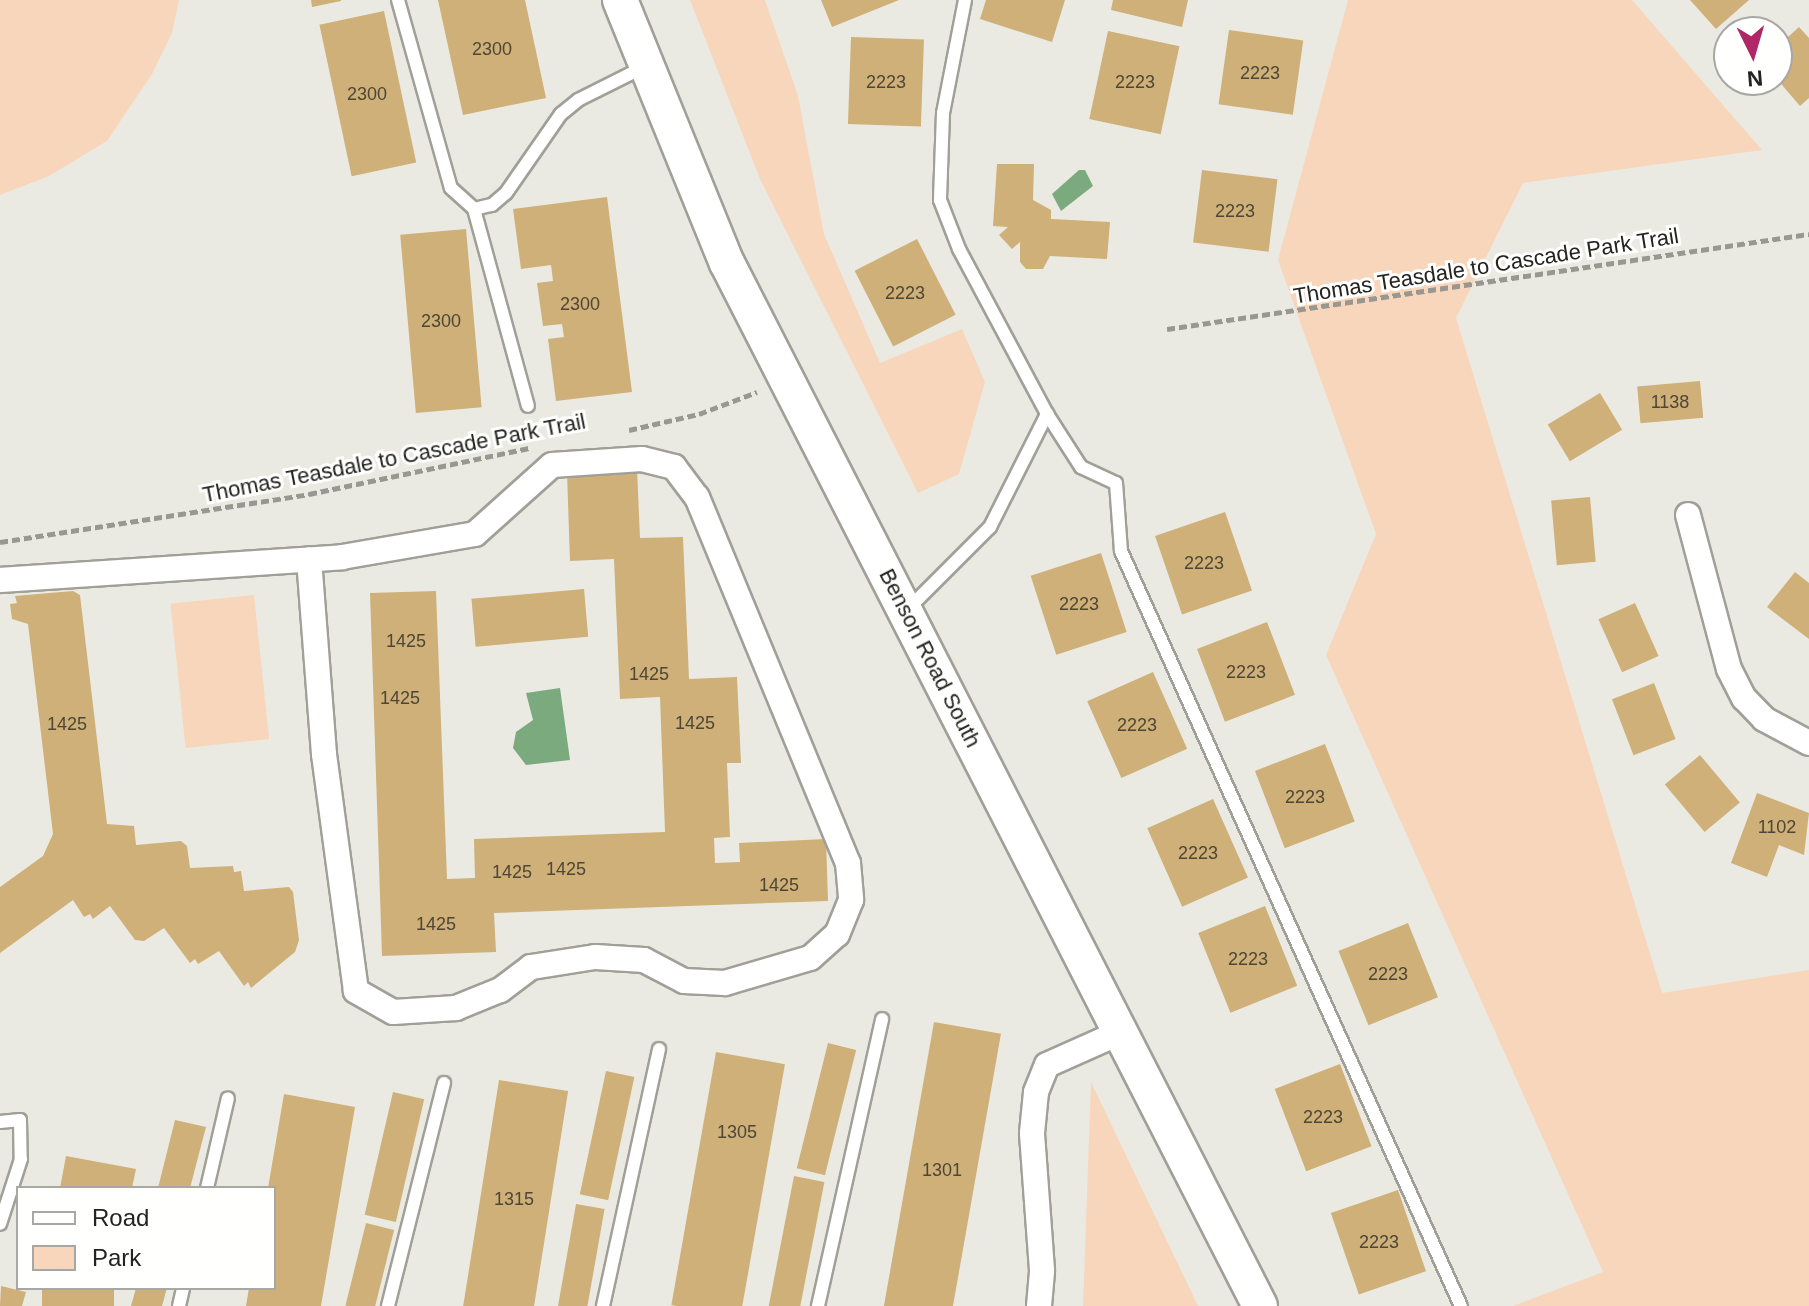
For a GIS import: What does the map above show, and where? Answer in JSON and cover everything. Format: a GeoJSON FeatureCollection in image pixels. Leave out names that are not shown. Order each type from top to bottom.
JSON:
{"type":"FeatureCollection","features":[{"type":"Feature","properties":{"kind":"street","name":"Benson Road South"},"geometry":{"type":"LineString","coordinates":[[620,0],[727,263],[1260,1306]]}},
{"type":"Feature","properties":{"kind":"street"},"geometry":{"type":"LineString","coordinates":[[0,580],[309,560],[475,534],[552,465],[642,459],[674,467],[697,497],[848,863],[851,900],[837,934],[810,958],[725,983],[684,981],[644,960],[595,957],[531,967],[500,990],[456,1008],[393,1012],[356,991],[324,754],[309,560]]}},
{"type":"Feature","properties":{"kind":"street"},"geometry":{"type":"LineString","coordinates":[[1688,515],[1729,669],[1744,698],[1764,719],[1809,743]]}},
{"type":"Feature","properties":{"kind":"street"},"geometry":{"type":"LineString","coordinates":[[1039,1306],[1042,1270],[1032,1133],[1036,1092],[1047,1065],[1121,1032]]}},
{"type":"Feature","properties":{"kind":"lane"},"geometry":{"type":"LineString","coordinates":[[398,0],[451,188],[474,209],[528,406]]}},
{"type":"Feature","properties":{"kind":"lane"},"geometry":{"type":"LineString","coordinates":[[951,0],[958,18]]}},
{"type":"Feature","properties":{"kind":"lane"},"geometry":{"type":"LineString","coordinates":[[965,0],[958,18],[943,113],[940,200],[959,249],[1047,414],[1081,467],[1116,483],[1121,551],[1461,1306]]}},
{"type":"Feature","properties":{"kind":"lane"},"geometry":{"type":"LineString","coordinates":[[474,209],[492,205],[506,193],[561,114],[645,67]]}},
{"type":"Feature","properties":{"kind":"lane"},"geometry":{"type":"LineString","coordinates":[[906,611],[990,527],[1047,414]]}},
{"type":"Feature","properties":{"kind":"lane"},"geometry":{"type":"LineString","coordinates":[[818,1306],[882,1019]]}},
{"type":"Feature","properties":{"kind":"lane"},"geometry":{"type":"LineString","coordinates":[[603,1306],[659,1049]]}},
{"type":"Feature","properties":{"kind":"lane"},"geometry":{"type":"LineString","coordinates":[[388,1306],[444,1083]]}},
{"type":"Feature","properties":{"kind":"lane"},"geometry":{"type":"LineString","coordinates":[[207,1186],[228,1098]]}},
{"type":"Feature","properties":{"kind":"lane"},"geometry":{"type":"LineString","coordinates":[[0,1122],[20,1120],[21,1159],[0,1224]]}},
{"type":"Feature","properties":{"kind":"path","name":"Thomas Teasdale to Cascade Park Trail"},"geometry":{"type":"LineString","coordinates":[[1167,329],[1809,234]]}},
{"type":"Feature","properties":{"kind":"path"},"geometry":{"type":"LineString","coordinates":[[622,431],[699,414],[788,380]]}},
{"type":"Feature","properties":{"kind":"path","name":"Thomas Teasdale to Cascade Park Trail"},"geometry":{"type":"LineString","coordinates":[[0,542],[309,494],[542,445]]}},
{"type":"Feature","properties":{"kind":"green space"},"geometry":{"type":"Polygon","coordinates":[[[0,0],[179,0],[172,33],[152,74],[107,141],[49,176],[0,195],[0,0]]]}},
{"type":"Feature","properties":{"kind":"green space"},"geometry":{"type":"Polygon","coordinates":[[[690,0],[765,0],[798,96],[824,234],[880,363],[962,329],[985,382],[959,474],[918,493],[760,179],[690,0]]]}},
{"type":"Feature","properties":{"kind":"green space"},"geometry":{"type":"Polygon","coordinates":[[[1348,0],[1632,0],[1762,150],[1523,183],[1456,318],[1662,993],[1809,970],[1809,1306],[1513,1306],[1603,1272],[1326,655],[1376,534],[1278,260],[1348,0]]]}},
{"type":"Feature","properties":{"kind":"green space"},"geometry":{"type":"Polygon","coordinates":[[[254,595],[269,739],[186,748],[170,604],[254,595]]]}},
{"type":"Feature","properties":{"kind":"green space"},"geometry":{"type":"Polygon","coordinates":[[[1091,1082],[1198,1306],[1083,1306],[1091,1082]]]}},
{"type":"Feature","properties":{"kind":"shaded area"},"geometry":{"type":"Polygon","coordinates":[[[1079,170],[1085,170],[1093,186],[1061,211],[1052,194],[1079,170]]]}},
{"type":"Feature","properties":{"kind":"shaded area"},"geometry":{"type":"Polygon","coordinates":[[[560,688],[570,760],[526,765],[513,748],[516,732],[533,720],[526,693],[560,688]]]}},
{"type":"Feature","properties":{"kind":"building"},"geometry":{"type":"Polygon","coordinates":[[[311,0],[341,0],[341,1],[312,7],[311,0]]]}},
{"type":"Feature","properties":{"kind":"building"},"geometry":{"type":"Polygon","coordinates":[[[438,0],[525,0],[546,98],[463,115],[438,0]]]}},
{"type":"Feature","properties":{"kind":"building"},"geometry":{"type":"Polygon","coordinates":[[[821,0],[899,0],[832,27],[821,0]]]}},
{"type":"Feature","properties":{"kind":"building"},"geometry":{"type":"Polygon","coordinates":[[[986,0],[1065,0],[1052,42],[980,19],[986,0]]]}},
{"type":"Feature","properties":{"kind":"building"},"geometry":{"type":"Polygon","coordinates":[[[1113,0],[1188,0],[1182,27],[1111,10],[1113,0]]]}},
{"type":"Feature","properties":{"kind":"building"},"geometry":{"type":"Polygon","coordinates":[[[1690,0],[1749,0],[1731,16],[1713,16],[1713,26],[1690,0]]]}},
{"type":"Feature","properties":{"kind":"building"},"geometry":{"type":"Polygon","coordinates":[[[384,11],[416,163],[352,176],[319,25],[384,11]]]}},
{"type":"Feature","properties":{"kind":"building"},"geometry":{"type":"Polygon","coordinates":[[[1799,27],[1809,38],[1809,98],[1800,106],[1791,96],[1793,32],[1799,27]]]}},
{"type":"Feature","properties":{"kind":"building"},"geometry":{"type":"Polygon","coordinates":[[[1229,30],[1303,40],[1293,115],[1219,104],[1229,30]]]}},
{"type":"Feature","properties":{"kind":"building"},"geometry":{"type":"Polygon","coordinates":[[[1108,31],[1179,46],[1161,134],[1089,119],[1108,31]]]}},
{"type":"Feature","properties":{"kind":"building"},"geometry":{"type":"Polygon","coordinates":[[[851,37],[924,40],[921,126],[848,124],[851,37]]]}},
{"type":"Feature","properties":{"kind":"building"},"geometry":{"type":"Polygon","coordinates":[[[997,164],[1034,164],[1033,200],[1051,210],[1051,219],[1110,222],[1107,259],[1050,256],[1043,269],[1026,269],[1020,262],[1020,242],[1012,249],[999,235],[1008,227],[993,226],[997,164]]]}},
{"type":"Feature","properties":{"kind":"building"},"geometry":{"type":"Polygon","coordinates":[[[1202,170],[1277,179],[1269,252],[1193,242],[1202,170]]]}},
{"type":"Feature","properties":{"kind":"building"},"geometry":{"type":"Polygon","coordinates":[[[607,197],[632,392],[556,401],[548,339],[564,337],[562,324],[543,326],[537,283],[553,281],[551,265],[521,269],[513,209],[607,197]]]}},
{"type":"Feature","properties":{"kind":"building"},"geometry":{"type":"Polygon","coordinates":[[[466,229],[482,407],[416,413],[400,235],[466,229]]]}},
{"type":"Feature","properties":{"kind":"building"},"geometry":{"type":"Polygon","coordinates":[[[917,239],[956,315],[893,347],[855,271],[917,239]]]}},
{"type":"Feature","properties":{"kind":"building"},"geometry":{"type":"Polygon","coordinates":[[[1700,381],[1703,418],[1640,423],[1637,386],[1700,381]]]}},
{"type":"Feature","properties":{"kind":"building"},"geometry":{"type":"Polygon","coordinates":[[[1600,393],[1622,430],[1570,461],[1548,424],[1600,393]]]}},
{"type":"Feature","properties":{"kind":"building"},"geometry":{"type":"Polygon","coordinates":[[[637,469],[640,538],[683,537],[689,679],[737,677],[741,763],[727,763],[730,837],[714,838],[715,863],[740,862],[739,843],[826,839],[828,901],[494,913],[496,952],[382,956],[370,593],[436,591],[447,879],[475,878],[474,839],[665,832],[660,697],[620,699],[614,559],[570,561],[567,472],[637,469]]]}},
{"type":"Feature","properties":{"kind":"building"},"geometry":{"type":"Polygon","coordinates":[[[1590,497],[1596,562],[1557,565],[1551,500],[1590,497]]]}},
{"type":"Feature","properties":{"kind":"building"},"geometry":{"type":"Polygon","coordinates":[[[1225,512],[1252,590],[1182,615],[1155,536],[1225,512]]]}},
{"type":"Feature","properties":{"kind":"building"},"geometry":{"type":"Polygon","coordinates":[[[1101,553],[1127,632],[1056,655],[1031,576],[1101,553]]]}},
{"type":"Feature","properties":{"kind":"building"},"geometry":{"type":"Polygon","coordinates":[[[1795,572],[1809,583],[1809,639],[1767,607],[1795,572]]]}},
{"type":"Feature","properties":{"kind":"building"},"geometry":{"type":"Polygon","coordinates":[[[584,589],[588,637],[476,647],[471,599],[584,589]]]}},
{"type":"Feature","properties":{"kind":"building"},"geometry":{"type":"Polygon","coordinates":[[[73,591],[80,595],[107,824],[134,826],[136,845],[181,841],[187,846],[190,868],[233,866],[234,872],[241,871],[244,891],[289,887],[293,892],[299,940],[295,952],[251,988],[248,982],[244,986],[219,951],[198,964],[195,959],[190,963],[164,928],[144,941],[135,940],[110,906],[93,919],[90,914],[84,917],[73,900],[0,953],[0,887],[43,856],[53,834],[28,624],[12,619],[10,604],[17,603],[15,596],[73,591]]]}},
{"type":"Feature","properties":{"kind":"building"},"geometry":{"type":"Polygon","coordinates":[[[1635,603],[1659,656],[1622,672],[1598,619],[1635,603]]]}},
{"type":"Feature","properties":{"kind":"building"},"geometry":{"type":"Polygon","coordinates":[[[1267,622],[1295,695],[1225,722],[1197,649],[1267,622]]]}},
{"type":"Feature","properties":{"kind":"building"},"geometry":{"type":"Polygon","coordinates":[[[1153,672],[1187,749],[1121,778],[1087,701],[1153,672]]]}},
{"type":"Feature","properties":{"kind":"building"},"geometry":{"type":"Polygon","coordinates":[[[1654,683],[1676,739],[1633,755],[1612,699],[1654,683]]]}},
{"type":"Feature","properties":{"kind":"building"},"geometry":{"type":"Polygon","coordinates":[[[1325,744],[1355,821],[1285,848],[1255,771],[1325,744]]]}},
{"type":"Feature","properties":{"kind":"building"},"geometry":{"type":"Polygon","coordinates":[[[1700,755],[1740,802],[1705,832],[1665,785],[1700,755]]]}},
{"type":"Feature","properties":{"kind":"building"},"geometry":{"type":"Polygon","coordinates":[[[1757,793],[1809,813],[1804,855],[1779,845],[1767,877],[1731,863],[1757,793]]]}},
{"type":"Feature","properties":{"kind":"building"},"geometry":{"type":"Polygon","coordinates":[[[1213,799],[1248,878],[1182,907],[1147,828],[1213,799]]]}},
{"type":"Feature","properties":{"kind":"building"},"geometry":{"type":"Polygon","coordinates":[[[1265,906],[1297,986],[1230,1013],[1198,933],[1265,906]]]}},
{"type":"Feature","properties":{"kind":"building"},"geometry":{"type":"Polygon","coordinates":[[[1408,923],[1438,997],[1368,1025],[1338,951],[1408,923]]]}},
{"type":"Feature","properties":{"kind":"building"},"geometry":{"type":"Polygon","coordinates":[[[934,1022],[1001,1034],[953,1306],[884,1306],[934,1022]]]}},
{"type":"Feature","properties":{"kind":"building"},"geometry":{"type":"Polygon","coordinates":[[[828,1043],[856,1050],[825,1175],[797,1168],[828,1043]]]}},
{"type":"Feature","properties":{"kind":"building"},"geometry":{"type":"Polygon","coordinates":[[[716,1052],[785,1064],[742,1306],[671,1305],[716,1052]]]}},
{"type":"Feature","properties":{"kind":"building"},"geometry":{"type":"Polygon","coordinates":[[[1340,1064],[1372,1146],[1306,1171],[1275,1089],[1340,1064]]]}},
{"type":"Feature","properties":{"kind":"building"},"geometry":{"type":"Polygon","coordinates":[[[606,1071],[634,1077],[608,1200],[580,1194],[606,1071]]]}},
{"type":"Feature","properties":{"kind":"building"},"geometry":{"type":"Polygon","coordinates":[[[499,1080],[568,1091],[534,1306],[463,1306],[499,1080]]]}},
{"type":"Feature","properties":{"kind":"building"},"geometry":{"type":"Polygon","coordinates":[[[393,1092],[424,1099],[396,1222],[365,1215],[393,1092]]]}},
{"type":"Feature","properties":{"kind":"building"},"geometry":{"type":"Polygon","coordinates":[[[284,1094],[355,1107],[321,1306],[246,1306],[249,1290],[276,1290],[276,1186],[268,1186],[284,1094]]]}},
{"type":"Feature","properties":{"kind":"building"},"geometry":{"type":"Polygon","coordinates":[[[175,1120],[206,1127],[191,1186],[158,1186],[175,1120]]]}},
{"type":"Feature","properties":{"kind":"building"},"geometry":{"type":"Polygon","coordinates":[[[66,1156],[136,1169],[132,1186],[60,1186],[66,1156]]]}},
{"type":"Feature","properties":{"kind":"building"},"geometry":{"type":"Polygon","coordinates":[[[794,1176],[824,1182],[800,1306],[769,1306],[794,1176]]]}},
{"type":"Feature","properties":{"kind":"building"},"geometry":{"type":"Polygon","coordinates":[[[1398,1190],[1426,1271],[1359,1294],[1331,1213],[1398,1190]]]}},
{"type":"Feature","properties":{"kind":"building"},"geometry":{"type":"Polygon","coordinates":[[[576,1204],[605,1209],[587,1306],[558,1306],[576,1204]]]}},
{"type":"Feature","properties":{"kind":"building"},"geometry":{"type":"Polygon","coordinates":[[[366,1223],[394,1230],[375,1306],[345,1305],[366,1223]]]}},
{"type":"Feature","properties":{"kind":"building"},"geometry":{"type":"Polygon","coordinates":[[[1,1286],[26,1292],[22,1306],[0,1306],[1,1286]]]}},
{"type":"Feature","properties":{"kind":"building"},"geometry":{"type":"Polygon","coordinates":[[[42,1290],[114,1290],[114,1306],[42,1306],[42,1290]]]}},
{"type":"Feature","properties":{"kind":"building"},"geometry":{"type":"Polygon","coordinates":[[[135,1290],[166,1290],[162,1306],[131,1306],[135,1290]]]}}]}
